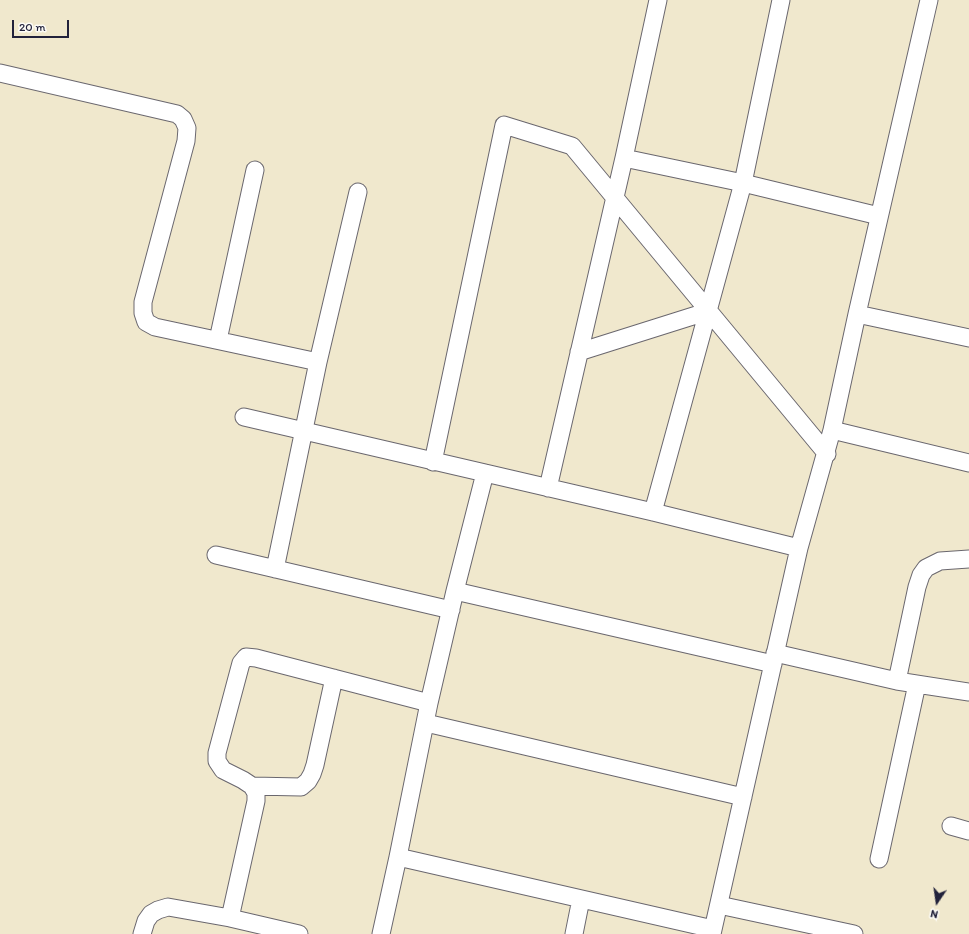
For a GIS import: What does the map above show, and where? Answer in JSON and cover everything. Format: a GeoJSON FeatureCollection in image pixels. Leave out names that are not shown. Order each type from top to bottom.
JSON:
{"type":"FeatureCollection","features":[{"type":"Feature","properties":{"kind":"street"},"geometry":{"type":"LineString","coordinates":[[548,488],[624,158],[658,0]]}},
{"type":"Feature","properties":{"kind":"street"},"geometry":{"type":"LineString","coordinates":[[653,512],[743,183],[782,0]]}},
{"type":"Feature","properties":{"kind":"street"},"geometry":{"type":"LineString","coordinates":[[398,858],[581,899],[713,932],[799,548],[827,454],[879,216],[929,0]]}},
{"type":"Feature","properties":{"kind":"street"},"geometry":{"type":"LineString","coordinates":[[0,72],[177,114],[183,119],[186,128],[186,140],[143,302],[143,313],[146,322],[155,327],[318,362]]}},
{"type":"Feature","properties":{"kind":"street"},"geometry":{"type":"LineString","coordinates":[[433,462],[504,125],[572,146],[827,454]]}},
{"type":"Feature","properties":{"kind":"street"},"geometry":{"type":"LineString","coordinates":[[624,158],[743,183],[879,216]]}},
{"type":"Feature","properties":{"kind":"street"},"geometry":{"type":"LineString","coordinates":[[218,340],[255,170]]}},
{"type":"Feature","properties":{"kind":"street"},"geometry":{"type":"LineString","coordinates":[[275,569],[318,362],[358,192]]}},
{"type":"Feature","properties":{"kind":"street"},"geometry":{"type":"LineString","coordinates":[[579,352],[709,311]]}},
{"type":"Feature","properties":{"kind":"street"},"geometry":{"type":"LineString","coordinates":[[857,314],[969,338]]}},
{"type":"Feature","properties":{"kind":"street"},"geometry":{"type":"LineString","coordinates":[[244,417],[653,512],[799,548]]}},
{"type":"Feature","properties":{"kind":"street"},"geometry":{"type":"LineString","coordinates":[[832,430],[969,463]]}},
{"type":"Feature","properties":{"kind":"street"},"geometry":{"type":"LineString","coordinates":[[381,934],[429,703],[455,591],[485,473]]}},
{"type":"Feature","properties":{"kind":"street"},"geometry":{"type":"LineString","coordinates":[[216,555],[451,610]]}},
{"type":"Feature","properties":{"kind":"street"},"geometry":{"type":"LineString","coordinates":[[897,681],[917,587],[921,575],[926,568],[940,561],[969,558]]}},
{"type":"Feature","properties":{"kind":"street"},"geometry":{"type":"LineString","coordinates":[[455,591],[774,659],[969,692]]}},
{"type":"Feature","properties":{"kind":"street"},"geometry":{"type":"LineString","coordinates":[[230,918],[256,801],[256,793],[252,786],[223,770],[217,761],[217,753],[241,663],[246,657],[256,658],[429,703]]}},
{"type":"Feature","properties":{"kind":"street"},"geometry":{"type":"LineString","coordinates":[[252,786],[301,787],[308,781],[315,765],[334,678]]}},
{"type":"Feature","properties":{"kind":"street"},"geometry":{"type":"LineString","coordinates":[[879,858],[917,684]]}},
{"type":"Feature","properties":{"kind":"street"},"geometry":{"type":"LineString","coordinates":[[426,723],[743,797]]}},
{"type":"Feature","properties":{"kind":"street"},"geometry":{"type":"LineString","coordinates":[[951,826],[969,831]]}},
{"type":"Feature","properties":{"kind":"street"},"geometry":{"type":"LineString","coordinates":[[574,934],[581,899]]}},
{"type":"Feature","properties":{"kind":"street"},"geometry":{"type":"LineString","coordinates":[[719,905],[848,933]]}},
{"type":"Feature","properties":{"kind":"street"},"geometry":{"type":"LineString","coordinates":[[142,934],[146,921],[151,914],[168,907],[230,918],[299,934]]}}]}
